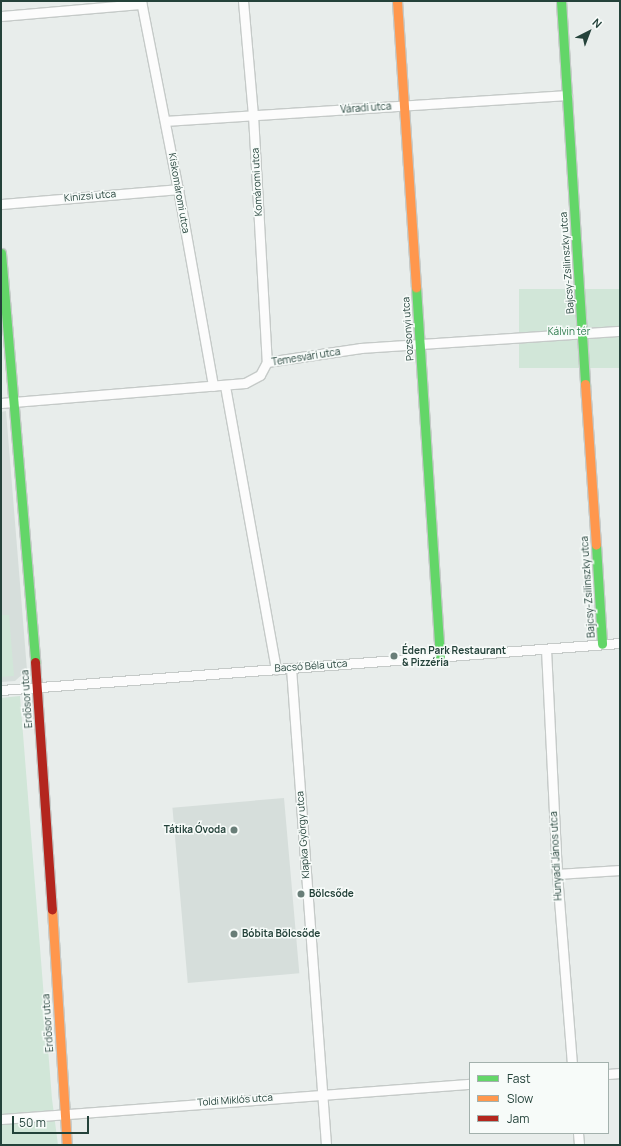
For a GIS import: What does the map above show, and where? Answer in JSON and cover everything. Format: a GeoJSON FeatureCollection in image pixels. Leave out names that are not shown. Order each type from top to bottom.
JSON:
{"type":"FeatureCollection","features":[{"type":"Feature","properties":{"kind":"street","name":"Komáromi utca"},"geometry":{"type":"LineString","coordinates":[[243,1],[253,116],[267,362]]}},
{"type":"Feature","properties":{"kind":"street","name":"Pozsonyi utca"},"geometry":{"type":"LineString","coordinates":[[397,1],[440,656]]}},
{"type":"Feature","properties":{"kind":"street","name":"Bajcsy-Zsilinszky utca"},"geometry":{"type":"LineString","coordinates":[[561,1],[602,644]]}},
{"type":"Feature","properties":{"kind":"street"},"geometry":{"type":"LineString","coordinates":[[1,16],[141,2]]}},
{"type":"Feature","properties":{"kind":"street","name":"Kiskomáromi utca"},"geometry":{"type":"LineString","coordinates":[[141,2],[178,189],[213,386]]}},
{"type":"Feature","properties":{"kind":"street","name":"Váradi utca"},"geometry":{"type":"LineString","coordinates":[[165,121],[567,95]]}},
{"type":"Feature","properties":{"kind":"street","name":"Kinizsi utca"},"geometry":{"type":"LineString","coordinates":[[1,204],[178,189]]}},
{"type":"Feature","properties":{"kind":"street","name":"Erdősor utca"},"geometry":{"type":"LineString","coordinates":[[1,252],[15,402],[37,686],[67,1145]]}},
{"type":"Feature","properties":{"kind":"street","name":"Temesvári utca"},"geometry":{"type":"LineString","coordinates":[[1,403],[225,386],[246,383],[260,375],[267,362],[361,348],[620,331]]}},
{"type":"Feature","properties":{"kind":"street"},"geometry":{"type":"LineString","coordinates":[[225,386],[276,669]]}},
{"type":"Feature","properties":{"kind":"street","name":"Bacsó Béla utca"},"geometry":{"type":"LineString","coordinates":[[1,690],[37,686],[620,643]]}},
{"type":"Feature","properties":{"kind":"street","name":"Hunyadi János utca"},"geometry":{"type":"LineString","coordinates":[[546,649],[557,874],[572,1062]]}},
{"type":"Feature","properties":{"kind":"street","name":"Klapka György utca"},"geometry":{"type":"LineString","coordinates":[[290,668],[326,1145]]}},
{"type":"Feature","properties":{"kind":"street"},"geometry":{"type":"LineString","coordinates":[[557,874],[620,870]]}},
{"type":"Feature","properties":{"kind":"street"},"geometry":{"type":"LineString","coordinates":[[609,1074],[620,1073]]}},
{"type":"Feature","properties":{"kind":"street","name":"Toldi Miklós utca"},"geometry":{"type":"LineString","coordinates":[[1,1119],[64,1112],[469,1084]]}},
{"type":"Feature","properties":{"kind":"street"},"geometry":{"type":"LineString","coordinates":[[578,1134],[579,1145]]}},
{"type":"Feature","properties":{"kind":"shaded area"},"geometry":{"type":"Polygon","coordinates":[[[6,411],[27,670],[15,681],[1,682],[1,412],[6,411]]]}},
{"type":"Feature","properties":{"kind":"shaded area"},"geometry":{"type":"Polygon","coordinates":[[[284,798],[299,973],[188,983],[172,808],[284,798]]]}},
{"type":"Feature","properties":{"kind":"green space","name":"Kálvin tér"},"geometry":{"type":"Polygon","coordinates":[[[519,289],[620,289],[620,368],[519,368],[519,289]]]}},
{"type":"Feature","properties":{"kind":"green space"},"geometry":{"type":"Polygon","coordinates":[[[1,615],[9,615],[14,676],[1,677],[1,615]]]}},
{"type":"Feature","properties":{"kind":"green space"},"geometry":{"type":"Polygon","coordinates":[[[20,696],[52,1099],[58,1145],[1,1145],[1,698],[20,696]]]}},
{"type":"Feature","properties":{"kind":"traffic: fast"},"geometry":{"type":"LineString","coordinates":[[561,1],[585,384]]}},
{"type":"Feature","properties":{"kind":"traffic: fast"},"geometry":{"type":"LineString","coordinates":[[1,253],[35,662]]}},
{"type":"Feature","properties":{"kind":"traffic: fast"},"geometry":{"type":"LineString","coordinates":[[416,287],[440,656]]}},
{"type":"Feature","properties":{"kind":"traffic: fast"},"geometry":{"type":"LineString","coordinates":[[596,545],[602,644]]}},
{"type":"Feature","properties":{"kind":"traffic: slow"},"geometry":{"type":"LineString","coordinates":[[397,1],[416,287]]}},
{"type":"Feature","properties":{"kind":"traffic: slow"},"geometry":{"type":"LineString","coordinates":[[585,384],[596,545]]}},
{"type":"Feature","properties":{"kind":"traffic: slow"},"geometry":{"type":"LineString","coordinates":[[52,909],[67,1145]]}},
{"type":"Feature","properties":{"kind":"traffic: jam"},"geometry":{"type":"LineString","coordinates":[[35,662],[52,909]]}},
{"type":"Feature","properties":{"kind":"place","name":"Éden Park Restaurant & Pizzéria"},"geometry":{"type":"Point","coordinates":[394,656]}},
{"type":"Feature","properties":{"kind":"place","name":"Tátika Óvoda"},"geometry":{"type":"Point","coordinates":[234,830]}},
{"type":"Feature","properties":{"kind":"place","name":"Bölcsőde"},"geometry":{"type":"Point","coordinates":[301,894]}},
{"type":"Feature","properties":{"kind":"place","name":"Bóbita Bölcsőde"},"geometry":{"type":"Point","coordinates":[234,934]}}]}
